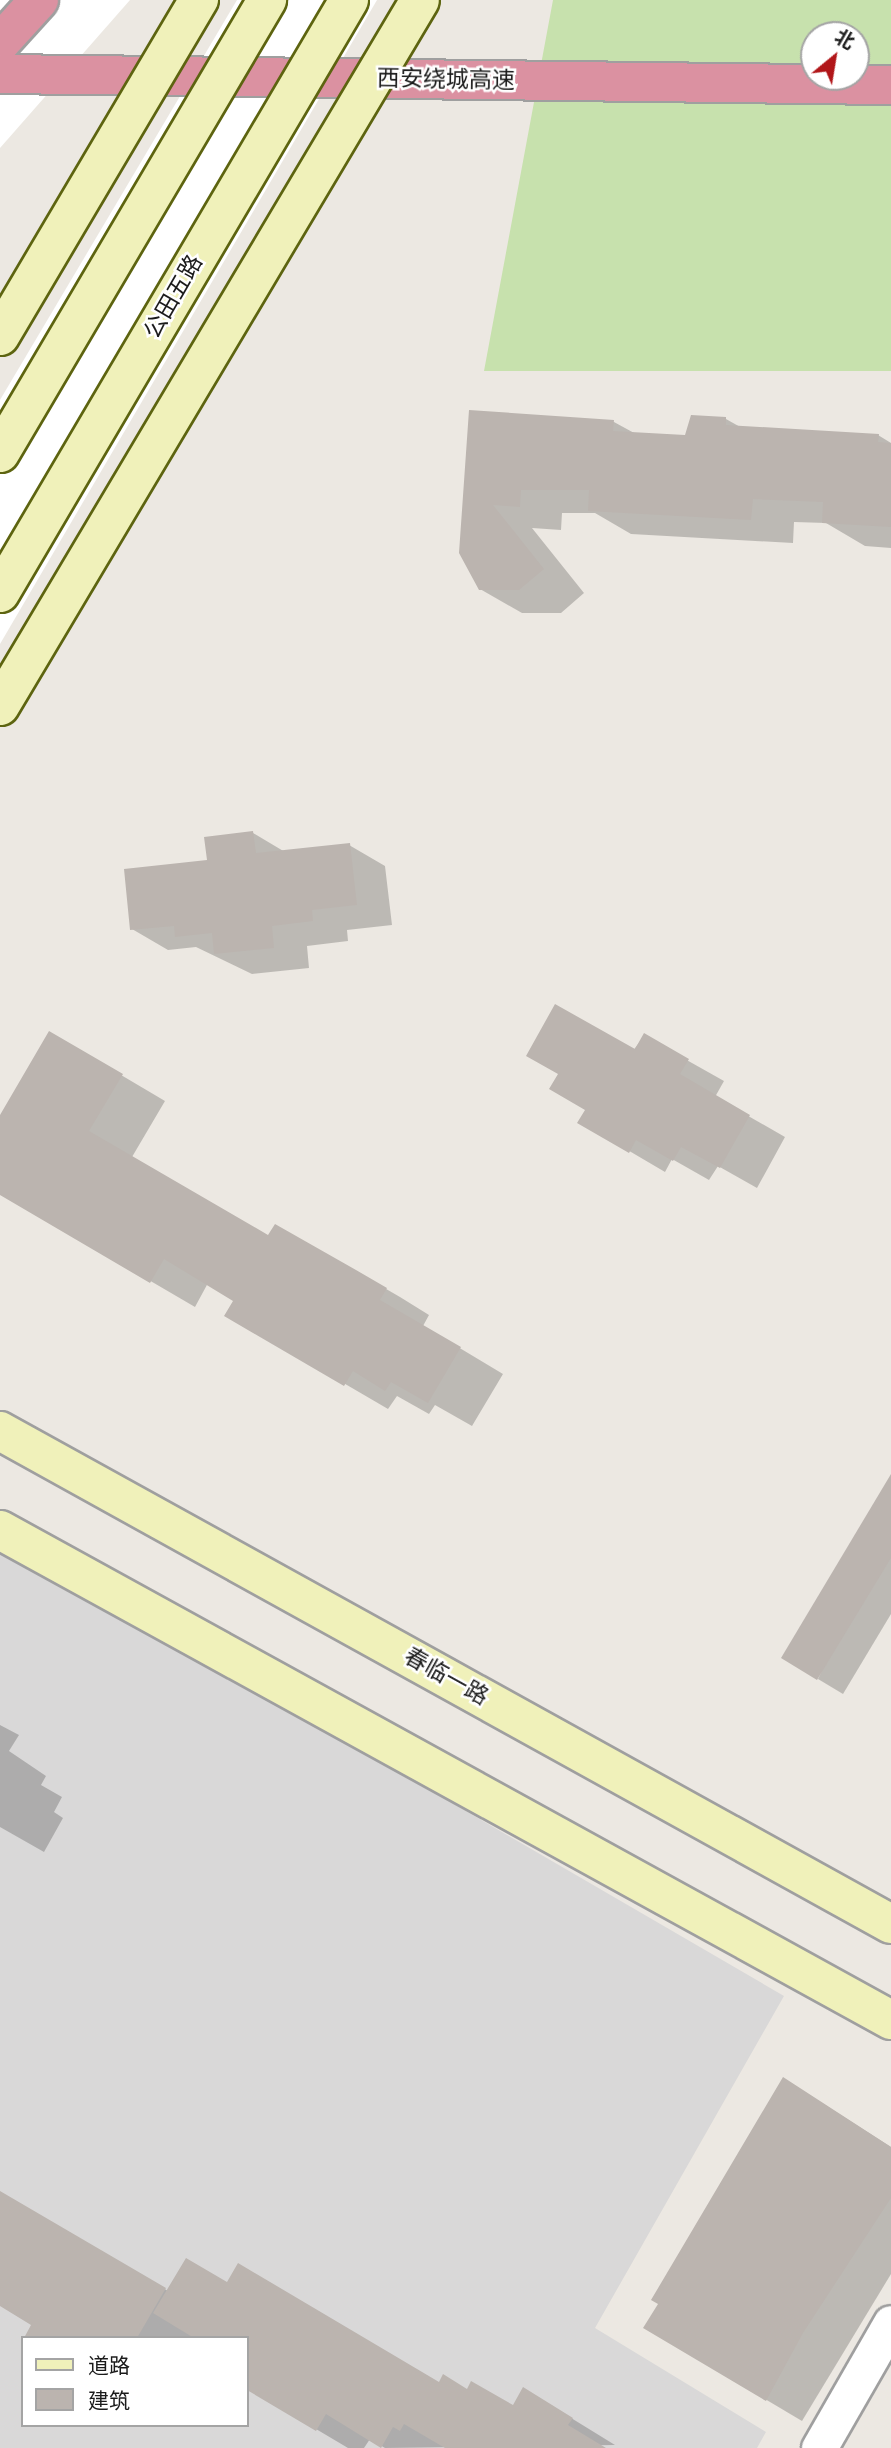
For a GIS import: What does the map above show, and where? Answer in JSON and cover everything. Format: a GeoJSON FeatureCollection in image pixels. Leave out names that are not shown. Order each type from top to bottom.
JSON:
{"type":"FeatureCollection","features":[{"type":"Feature","properties":{"kind":"highway"},"geometry":{"type":"LineString","coordinates":[[0,43],[39,0]]}},
{"type":"Feature","properties":{"kind":"highway","name":"西安绕城高速"},"geometry":{"type":"LineString","coordinates":[[0,74],[891,85]]}},
{"type":"Feature","properties":{"kind":"main road"},"geometry":{"type":"LineString","coordinates":[[0,336],[199,0]]}},
{"type":"Feature","properties":{"kind":"main road"},"geometry":{"type":"LineString","coordinates":[[0,453],[267,0]]}},
{"type":"Feature","properties":{"kind":"main road","name":"公田五路"},"geometry":{"type":"LineString","coordinates":[[0,593],[349,0]]}},
{"type":"Feature","properties":{"kind":"main road"},"geometry":{"type":"LineString","coordinates":[[0,706],[420,0]]}},
{"type":"Feature","properties":{"kind":"main road","name":"春临一路"},"geometry":{"type":"LineString","coordinates":[[0,1431],[891,1924]]}},
{"type":"Feature","properties":{"kind":"main road"},"geometry":{"type":"LineString","coordinates":[[0,1530],[891,2020]]}},
{"type":"Feature","properties":{"kind":"street"},"geometry":{"type":"LineString","coordinates":[[819,2448],[891,2323]]}},
{"type":"Feature","properties":{"kind":"shaded area"},"geometry":{"type":"Polygon","coordinates":[[[0,1540],[784,1996],[595,2328],[766,2432],[757,2448],[0,2448],[0,1540]]]}},
{"type":"Feature","properties":{"kind":"green space"},"geometry":{"type":"Polygon","coordinates":[[[553,0],[891,0],[891,371],[484,371],[553,0]]]}},
{"type":"Feature","properties":{"kind":"pier"},"geometry":{"type":"Polygon","coordinates":[[[0,0],[130,0],[0,148],[0,0]]]}},
{"type":"Feature","properties":{"kind":"pier"},"geometry":{"type":"Polygon","coordinates":[[[237,0],[377,0],[0,644],[0,400],[237,0]]]}},
{"type":"Feature","properties":{"kind":"building"},"geometry":{"type":"Polygon","coordinates":[[[469,410],[614,420],[613,431],[685,435],[691,415],[726,417],[726,425],[879,434],[878,442],[891,443],[891,527],[822,523],[823,502],[753,499],[751,520],[588,511],[589,490],[521,490],[520,507],[493,505],[544,569],[519,590],[479,590],[459,553],[469,410]]]}},
{"type":"Feature","properties":{"kind":"building"},"geometry":{"type":"Polygon","coordinates":[[[253,831],[256,853],[350,843],[357,905],[312,910],[313,921],[272,926],[274,948],[214,954],[212,933],[175,937],[174,926],[130,930],[124,869],[207,860],[204,837],[253,831]]]}},
{"type":"Feature","properties":{"kind":"building"},"geometry":{"type":"Polygon","coordinates":[[[555,1004],[635,1049],[644,1033],[689,1059],[680,1074],[750,1115],[720,1168],[681,1147],[673,1161],[636,1140],[629,1153],[577,1123],[585,1110],[549,1089],[558,1074],[526,1056],[555,1004]]]}},
{"type":"Feature","properties":{"kind":"building"},"geometry":{"type":"Polygon","coordinates":[[[49,1031],[123,1074],[89,1131],[268,1235],[275,1224],[387,1288],[380,1300],[461,1347],[428,1403],[391,1382],[385,1391],[353,1371],[344,1386],[224,1316],[233,1301],[164,1259],[150,1283],[0,1195],[0,1115],[49,1031]]]}},
{"type":"Feature","properties":{"kind":"building"},"geometry":{"type":"Polygon","coordinates":[[[891,1474],[891,1558],[817,1680],[781,1658],[891,1474]]]}},
{"type":"Feature","properties":{"kind":"building"},"geometry":{"type":"Polygon","coordinates":[[[783,2077],[891,2147],[891,2198],[803,2333],[766,2401],[643,2328],[658,2304],[651,2300],[783,2077]]]}},
{"type":"Feature","properties":{"kind":"building"},"geometry":{"type":"Polygon","coordinates":[[[0,2191],[166,2288],[138,2336],[25,2336],[31,2325],[0,2306],[0,2191]]]}},
{"type":"Feature","properties":{"kind":"building"},"geometry":{"type":"Polygon","coordinates":[[[186,2258],[227,2282],[238,2263],[439,2382],[443,2374],[467,2389],[471,2381],[513,2405],[523,2387],[573,2418],[568,2425],[606,2448],[445,2448],[404,2424],[400,2431],[393,2427],[381,2448],[326,2414],[316,2431],[248,2391],[248,2336],[191,2336],[153,2313],[186,2258]]]}}]}
